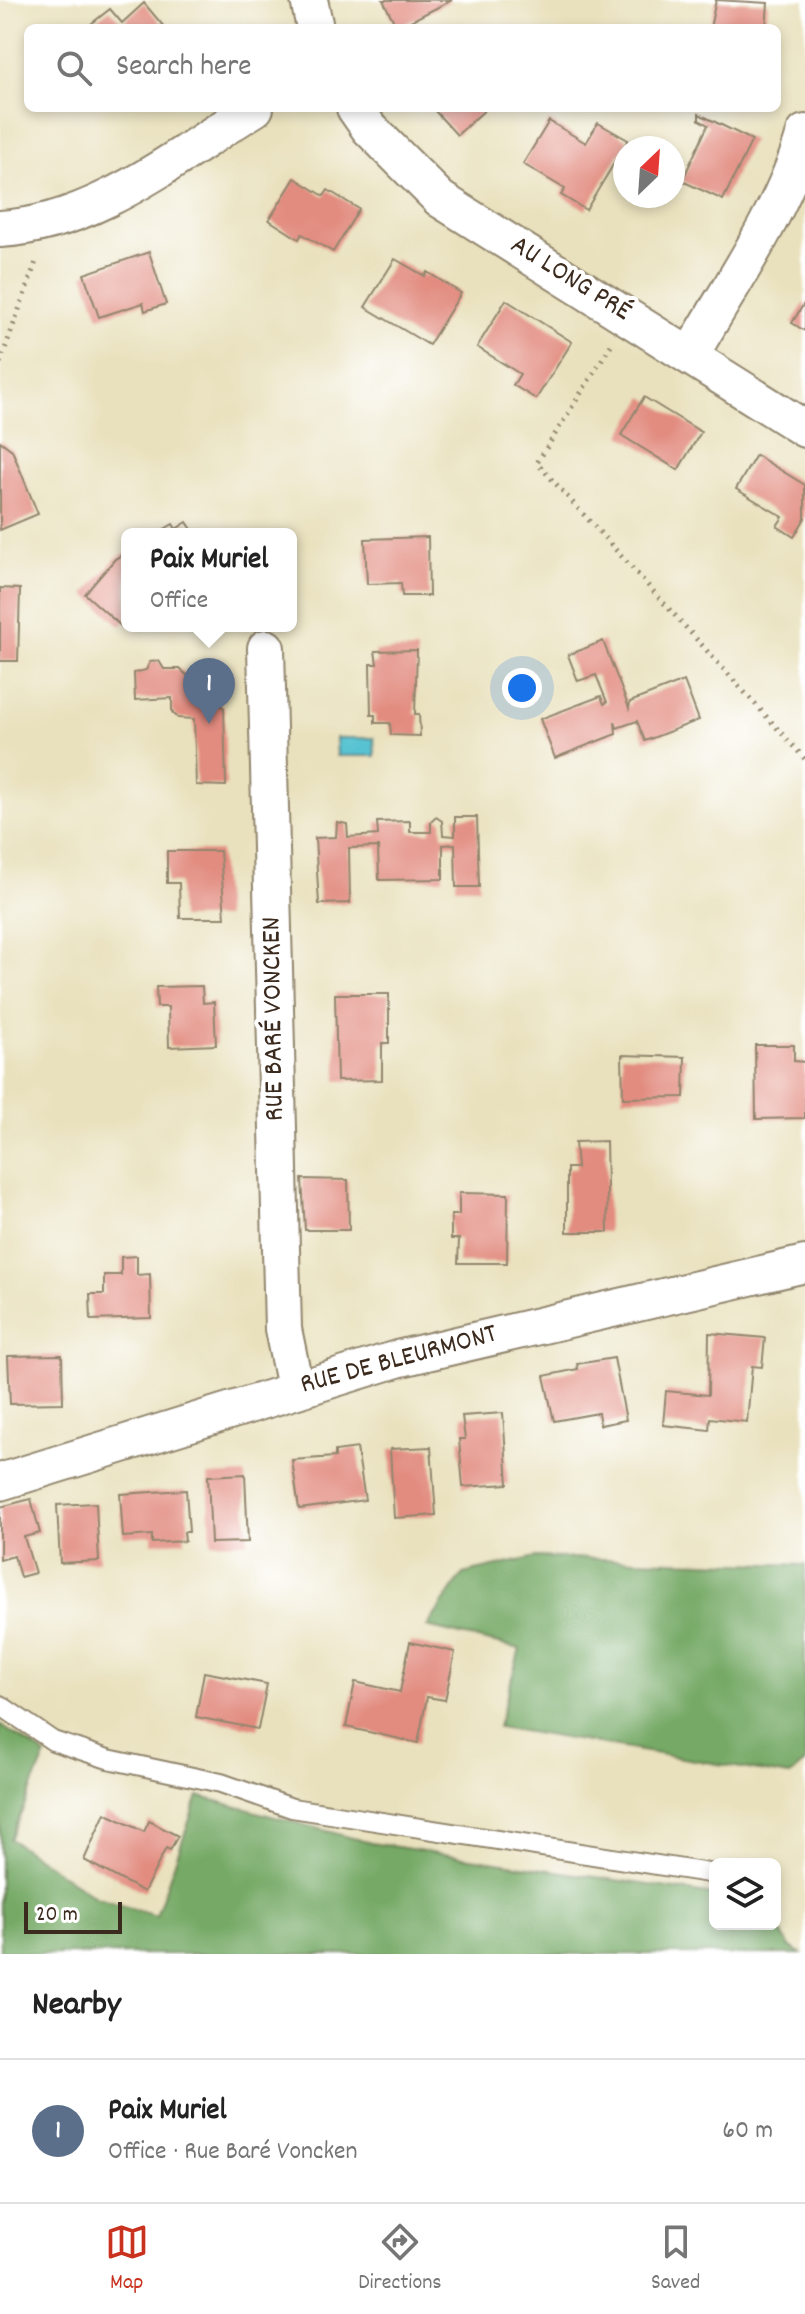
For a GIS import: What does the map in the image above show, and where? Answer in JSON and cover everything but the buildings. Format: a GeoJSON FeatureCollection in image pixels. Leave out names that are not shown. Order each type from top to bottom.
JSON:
{"type":"FeatureCollection","features":[{"type":"Feature","properties":{"kind":"street"},"geometry":{"type":"LineString","coordinates":[[309,0],[314,24]]}},
{"type":"Feature","properties":{"kind":"street"},"geometry":{"type":"LineString","coordinates":[[0,229],[43,223],[95,206],[248,112]]}},
{"type":"Feature","properties":{"kind":"street","name":"AU LONG PRÉ"},"geometry":{"type":"LineString","coordinates":[[358,112],[369,128],[440,199],[805,429]]}},
{"type":"Feature","properties":{"kind":"street"},"geometry":{"type":"LineString","coordinates":[[690,356],[774,208],[797,160],[805,133]]}},
{"type":"Feature","properties":{"kind":"street","name":"RUE BARÉ VONCKEN"},"geometry":{"type":"LineString","coordinates":[[266,648],[283,1329],[295,1388]]}},
{"type":"Feature","properties":{"kind":"street","name":"RUE DE BLEURMONT"},"geometry":{"type":"LineString","coordinates":[[0,1482],[295,1388],[397,1359],[805,1264]]}},
{"type":"Feature","properties":{"kind":"lane"},"geometry":{"type":"LineString","coordinates":[[0,1705],[53,1741],[108,1759],[221,1783],[292,1808],[709,1873]]}},
{"type":"Feature","properties":{"kind":"path"},"geometry":{"type":"LineString","coordinates":[[0,363],[41,246],[43,223]]}},
{"type":"Feature","properties":{"kind":"path"},"geometry":{"type":"LineString","coordinates":[[628,317],[537,463],[805,759]]}},
{"type":"Feature","properties":{"kind":"green space"},"geometry":{"type":"Polygon","coordinates":[[[536,1557],[805,1565],[805,1763],[789,1776],[498,1727],[520,1649],[427,1627],[463,1574],[536,1557]]]}},
{"type":"Feature","properties":{"kind":"green space"},"geometry":{"type":"Polygon","coordinates":[[[0,1725],[46,1755],[10,1839],[95,1897],[156,1916],[198,1796],[371,1843],[709,1894],[709,1930],[779,1930],[790,1947],[803,1954],[0,1954],[0,1725]]]}},
{"type":"Feature","properties":{"kind":"water"},"geometry":{"type":"Polygon","coordinates":[[[336,738],[374,738],[375,756],[337,756],[336,738]]]}},
{"type":"Feature","properties":{"kind":"place","name":"Paix Muriel"},"geometry":{"type":"Point","coordinates":[209,724]}}]}
